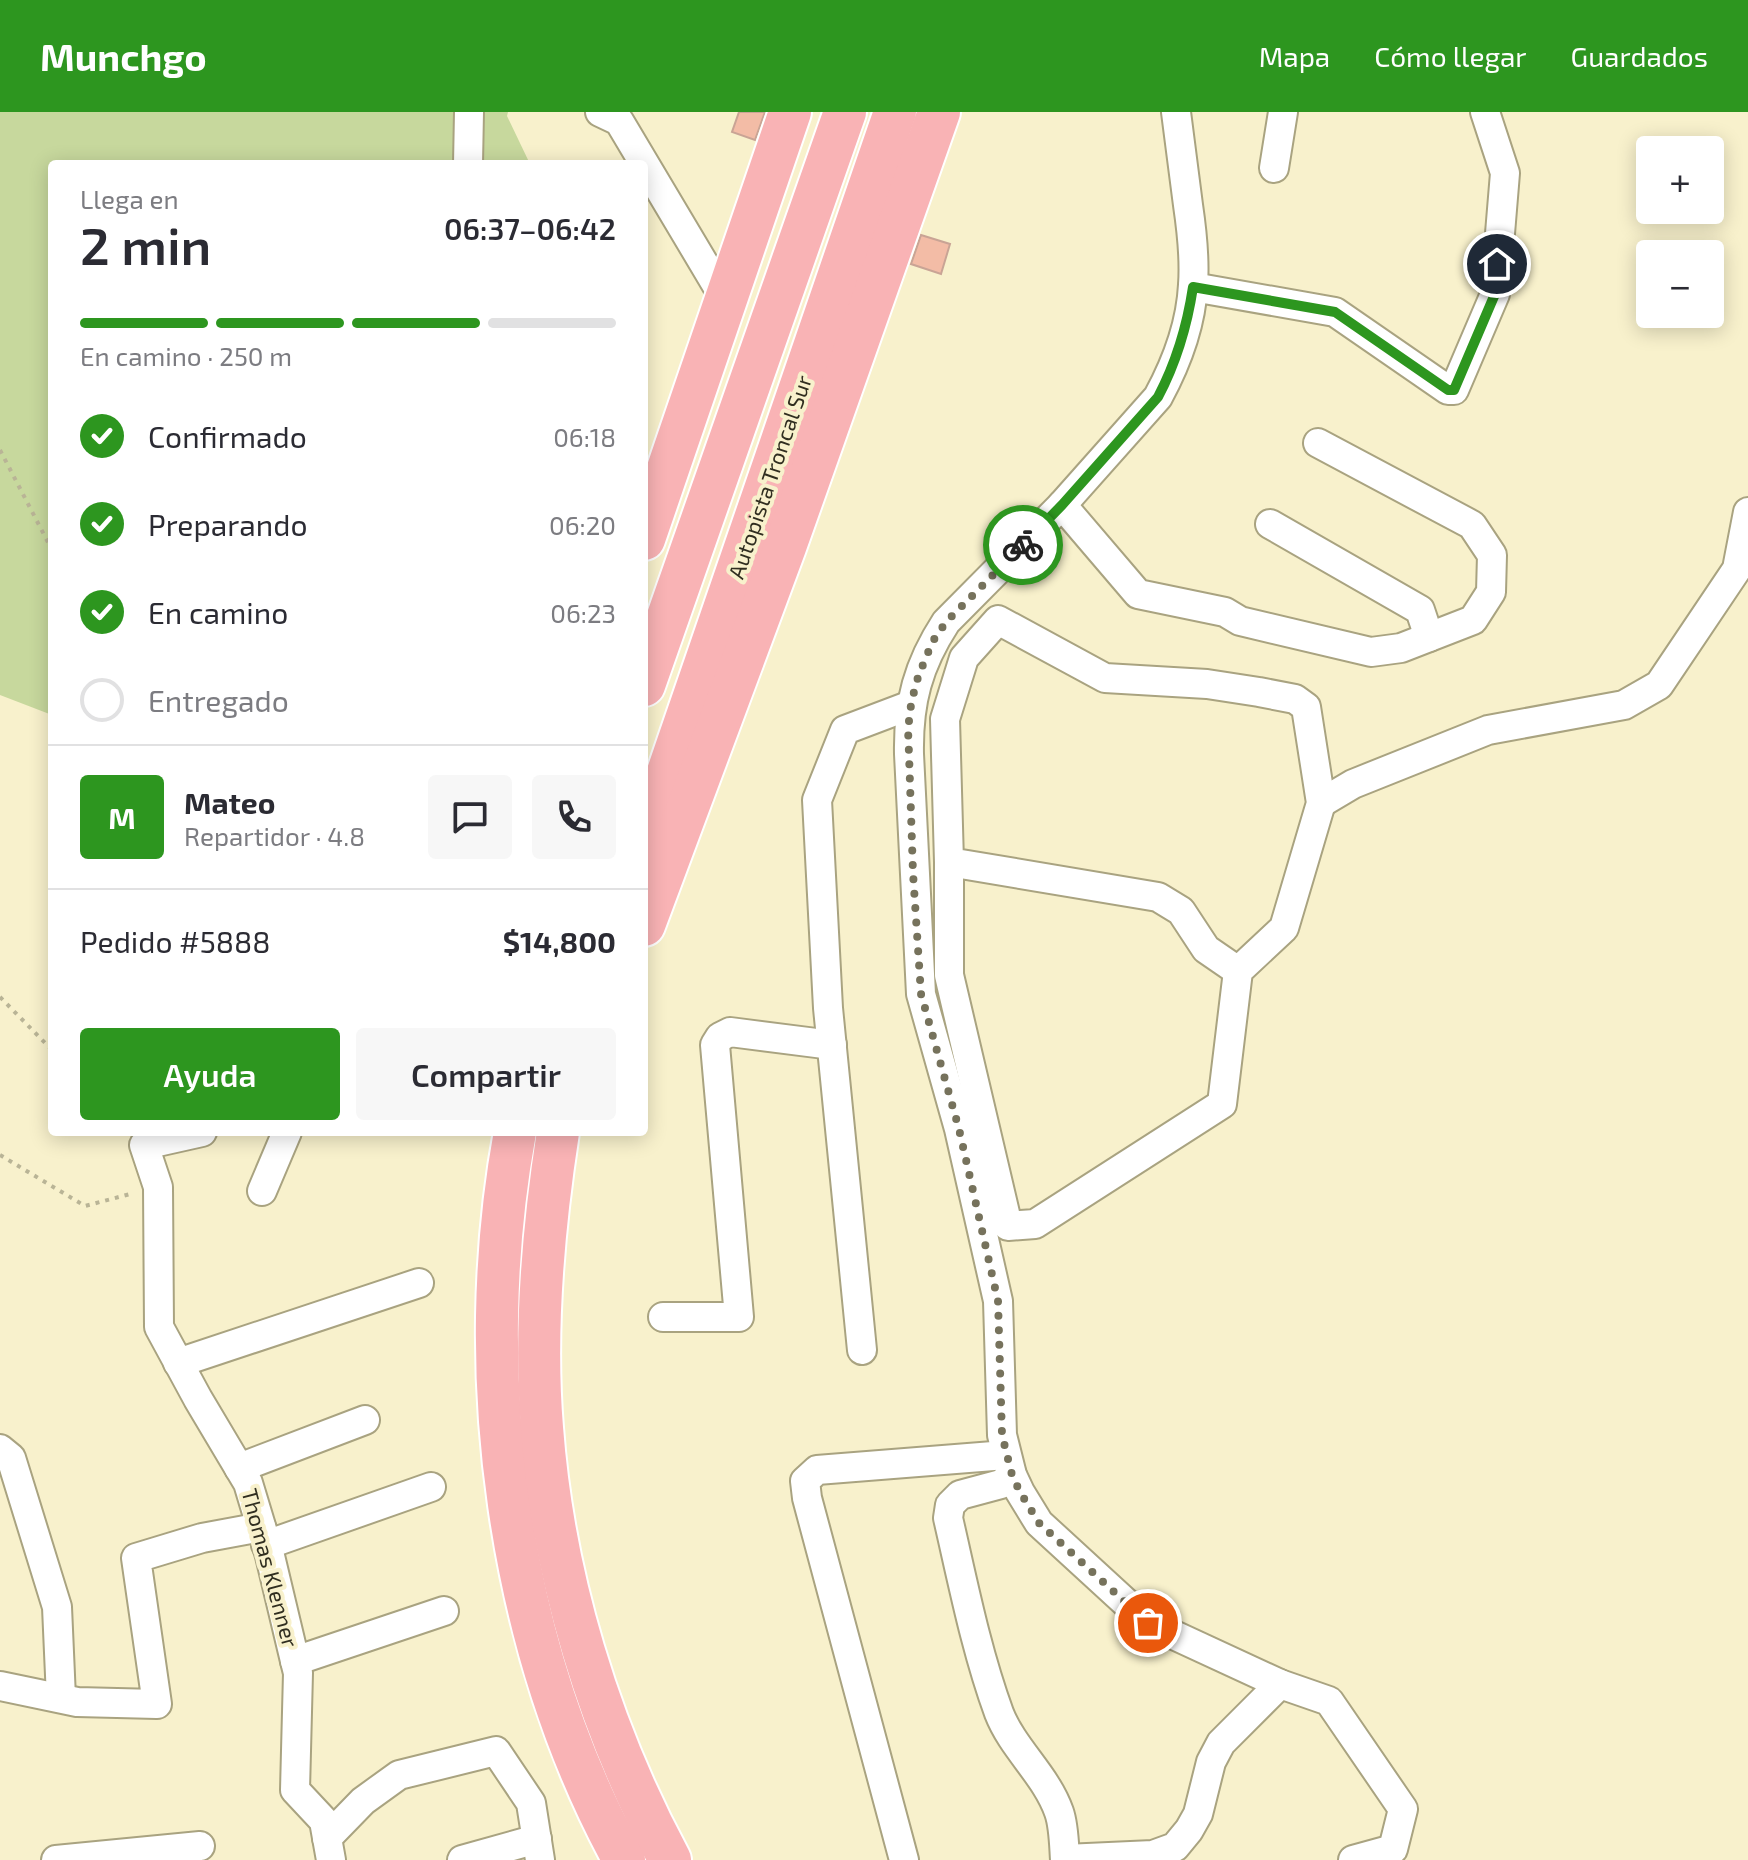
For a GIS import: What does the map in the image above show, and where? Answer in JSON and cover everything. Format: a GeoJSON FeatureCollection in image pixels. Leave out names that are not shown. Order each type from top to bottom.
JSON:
{"type":"FeatureCollection","features":[{"type":"Feature","properties":{"kind":"highway"},"geometry":{"type":"LineString","coordinates":[[648,527],[790,112]]}},
{"type":"Feature","properties":{"kind":"highway"},"geometry":{"type":"LineString","coordinates":[[648,674],[845,112]]}},
{"type":"Feature","properties":{"kind":"highway","name":"Autopista Troncal Sur"},"geometry":{"type":"LineString","coordinates":[[648,830],[895,112]]}},
{"type":"Feature","properties":{"kind":"highway"},"geometry":{"type":"LineString","coordinates":[[648,914],[785,547],[939,112]]}},
{"type":"Feature","properties":{"kind":"highway"},"geometry":{"type":"LineString","coordinates":[[514,1136],[503,1215],[497,1335],[498,1394],[510,1511],[534,1627],[562,1719],[598,1809],[624,1860]]}},
{"type":"Feature","properties":{"kind":"highway"},"geometry":{"type":"LineString","coordinates":[[557,1136],[541,1281],[540,1378],[541,1427],[557,1536],[582,1643],[617,1746],[670,1860]]}},
{"type":"Feature","properties":{"kind":"highway"},"geometry":{"type":"LineString","coordinates":[[541,1427],[580,1136]]}},
{"type":"Feature","properties":{"kind":"street"},"geometry":{"type":"LineString","coordinates":[[468,160],[469,112]]}},
{"type":"Feature","properties":{"kind":"street"},"geometry":{"type":"LineString","coordinates":[[600,112],[619,121],[642,160]]}},
{"type":"Feature","properties":{"kind":"street"},"geometry":{"type":"LineString","coordinates":[[1176,112],[1193,234],[1193,287],[1184,335],[1168,377],[1158,397],[1062,505],[946,622],[933,641],[916,683],[908,729],[921,994],[959,1129],[998,1301],[1001,1414],[1009,1465],[1020,1492],[1039,1523],[1148,1623],[1280,1684],[1329,1701],[1403,1809],[1393,1849],[1353,1860]]}},
{"type":"Feature","properties":{"kind":"street"},"geometry":{"type":"LineString","coordinates":[[1274,168],[1283,112]]}},
{"type":"Feature","properties":{"kind":"street"},"geometry":{"type":"LineString","coordinates":[[1193,287],[1335,312],[1448,390],[1454,390],[1495,294],[1505,173],[1485,112]]}},
{"type":"Feature","properties":{"kind":"street"},"geometry":{"type":"LineString","coordinates":[[648,170],[725,299]]}},
{"type":"Feature","properties":{"kind":"street"},"geometry":{"type":"LineString","coordinates":[[1062,505],[1138,594],[1225,612],[1240,621],[1371,652],[1401,648],[1473,620],[1491,592],[1492,555],[1472,525],[1318,443]]}},
{"type":"Feature","properties":{"kind":"street"},"geometry":{"type":"LineString","coordinates":[[1321,803],[1353,784],[1488,730],[1624,705],[1659,685],[1737,569],[1748,512]]}},
{"type":"Feature","properties":{"kind":"street"},"geometry":{"type":"LineString","coordinates":[[1270,524],[1420,610],[1429,637]]}},
{"type":"Feature","properties":{"kind":"street"},"geometry":{"type":"LineString","coordinates":[[971,597],[998,620],[1105,678],[1207,684],[1295,699],[1306,707],[1321,803],[1284,928],[1238,971],[1222,1104],[1035,1224],[1008,1226],[949,975],[945,719],[964,658],[998,620]]}},
{"type":"Feature","properties":{"kind":"street"},"geometry":{"type":"LineString","coordinates":[[862,1350],[828,1008],[817,800],[845,730],[911,705]]}},
{"type":"Feature","properties":{"kind":"street"},"geometry":{"type":"LineString","coordinates":[[949,862],[1158,897],[1181,911],[1206,949],[1238,971]]}},
{"type":"Feature","properties":{"kind":"street"},"geometry":{"type":"LineString","coordinates":[[663,1317],[739,1317],[715,1045],[720,1037],[730,1032],[832,1045]]}},
{"type":"Feature","properties":{"kind":"street","name":"Thomas Klenner"},"geometry":{"type":"LineString","coordinates":[[184,1136],[144,1145],[158,1187],[159,1327],[248,1483],[298,1673],[295,1790],[324,1821],[329,1849]]}},
{"type":"Feature","properties":{"kind":"street"},"geometry":{"type":"LineString","coordinates":[[262,1191],[285,1136]]}},
{"type":"Feature","properties":{"kind":"street"},"geometry":{"type":"LineString","coordinates":[[178,1363],[419,1283]]}},
{"type":"Feature","properties":{"kind":"street"},"geometry":{"type":"LineString","coordinates":[[239,1468],[365,1420]]}},
{"type":"Feature","properties":{"kind":"street"},"geometry":{"type":"LineString","coordinates":[[0,1449],[11,1458],[57,1607],[61,1698]]}},
{"type":"Feature","properties":{"kind":"street"},"geometry":{"type":"LineString","coordinates":[[1009,1465],[1001,1484],[960,1495],[950,1505],[948,1518],[977,1641],[1000,1715],[1059,1812],[1065,1860],[1153,1855],[1175,1847],[1198,1814],[1211,1762],[1221,1743],[1280,1684]]}},
{"type":"Feature","properties":{"kind":"street"},"geometry":{"type":"LineString","coordinates":[[904,1860],[805,1481],[817,1470],[1009,1465]]}},
{"type":"Feature","properties":{"kind":"street"},"geometry":{"type":"LineString","coordinates":[[0,1686],[77,1702],[157,1704],[136,1558],[202,1538],[264,1536],[431,1487]]}},
{"type":"Feature","properties":{"kind":"street"},"geometry":{"type":"LineString","coordinates":[[295,1661],[444,1611]]}},
{"type":"Feature","properties":{"kind":"street"},"geometry":{"type":"LineString","coordinates":[[329,1849],[363,1801],[399,1775],[496,1751],[531,1803],[539,1850],[462,1860]]}},
{"type":"Feature","properties":{"kind":"street"},"geometry":{"type":"LineString","coordinates":[[56,1860],[200,1846]]}},
{"type":"Feature","properties":{"kind":"path"},"geometry":{"type":"LineString","coordinates":[[0,450],[48,542]]}},
{"type":"Feature","properties":{"kind":"path"},"geometry":{"type":"LineString","coordinates":[[0,997],[48,1046]]}},
{"type":"Feature","properties":{"kind":"path"},"geometry":{"type":"LineString","coordinates":[[0,1155],[85,1206],[158,1187]]}},
{"type":"Feature","properties":{"kind":"green space"},"geometry":{"type":"Polygon","coordinates":[[[0,112],[508,112],[507,116],[528,160],[48,160],[48,713],[0,695],[0,112]]]}},
{"type":"Feature","properties":{"kind":"building"},"geometry":{"type":"Polygon","coordinates":[[[739,112],[765,112],[755,140],[732,132],[739,112]]]}},
{"type":"Feature","properties":{"kind":"building"},"geometry":{"type":"Polygon","coordinates":[[[921,235],[950,244],[941,274],[911,264],[921,235]]]}},
{"type":"Feature","properties":{"kind":"way so far"},"geometry":{"type":"LineString","coordinates":[[1023,545],[946,622],[924,662],[911,705],[908,729],[921,994],[959,1129],[998,1301],[1002,1435],[1012,1475],[1039,1523],[1148,1623]]}},
{"type":"Feature","properties":{"kind":"route"},"geometry":{"type":"LineString","coordinates":[[1023,545],[1158,397],[1177,357],[1193,287],[1335,312],[1448,390],[1454,390],[1495,294],[1497,264]]}}]}
